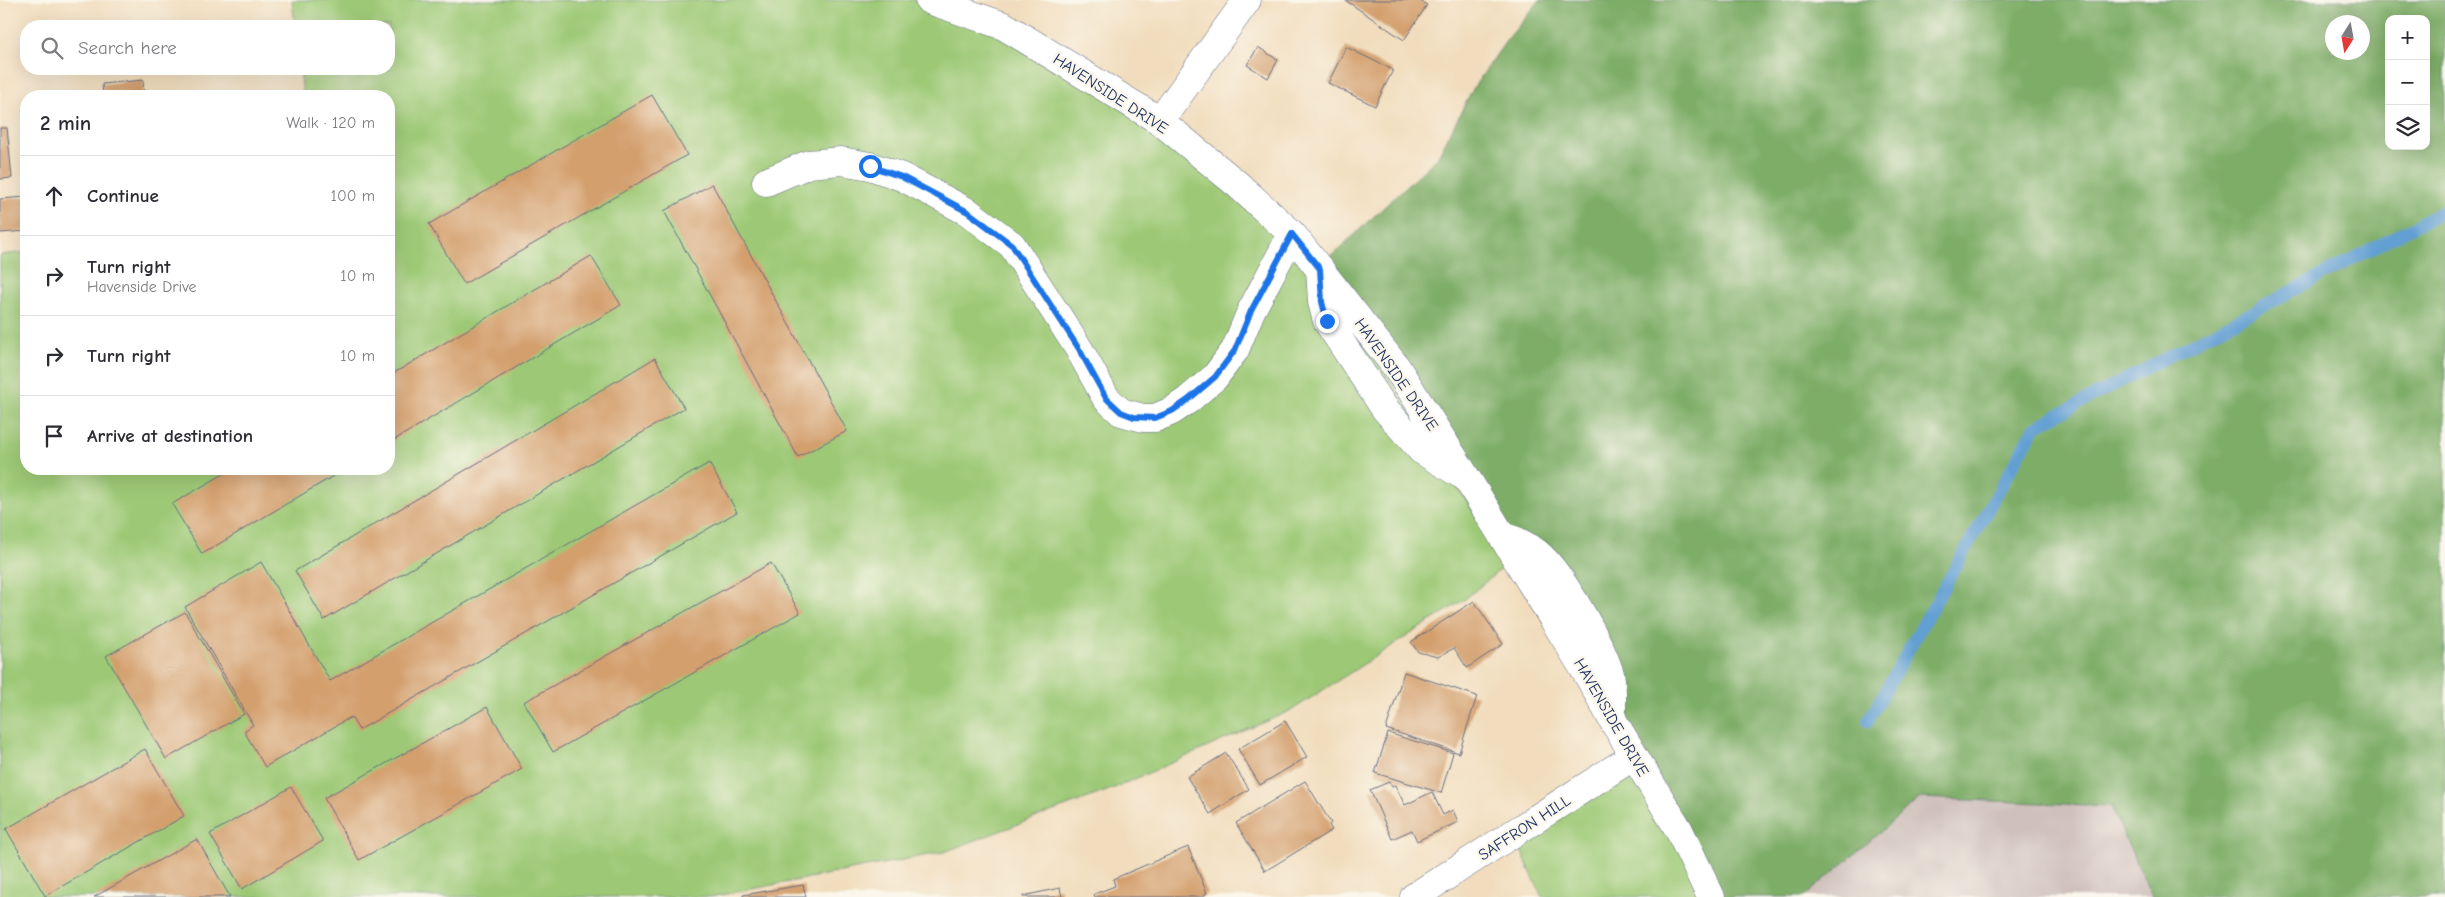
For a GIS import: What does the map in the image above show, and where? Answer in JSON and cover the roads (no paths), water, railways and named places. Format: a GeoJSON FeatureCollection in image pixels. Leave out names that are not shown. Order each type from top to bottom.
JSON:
{"type":"FeatureCollection","features":[{"type":"Feature","properties":{"kind":"street","name":"HAVENSIDE DRIVE"},"geometry":{"type":"LineString","coordinates":[[929,0],[1004,26],[1160,121],[1237,184],[1292,234],[1397,368],[1466,477],[1590,678],[1612,719],[1680,830],[1710,897]]}},
{"type":"Feature","properties":{"kind":"street"},"geometry":{"type":"LineString","coordinates":[[1160,121],[1247,0]]}},
{"type":"Feature","properties":{"kind":"street"},"geometry":{"type":"LineString","coordinates":[[766,182],[810,164],[842,162],[870,166],[902,177],[968,212],[1012,245],[1079,349],[1106,398],[1121,412],[1143,418],[1155,418],[1172,411],[1215,377],[1235,350],[1251,311],[1292,234]]}},
{"type":"Feature","properties":{"kind":"street","name":"SAFFRON HILL"},"geometry":{"type":"LineString","coordinates":[[1414,897],[1634,756]]}},
{"type":"Feature","properties":{"kind":"waterway"},"geometry":{"type":"LineString","coordinates":[[1868,721],[2035,427],[2445,210]]}}]}
